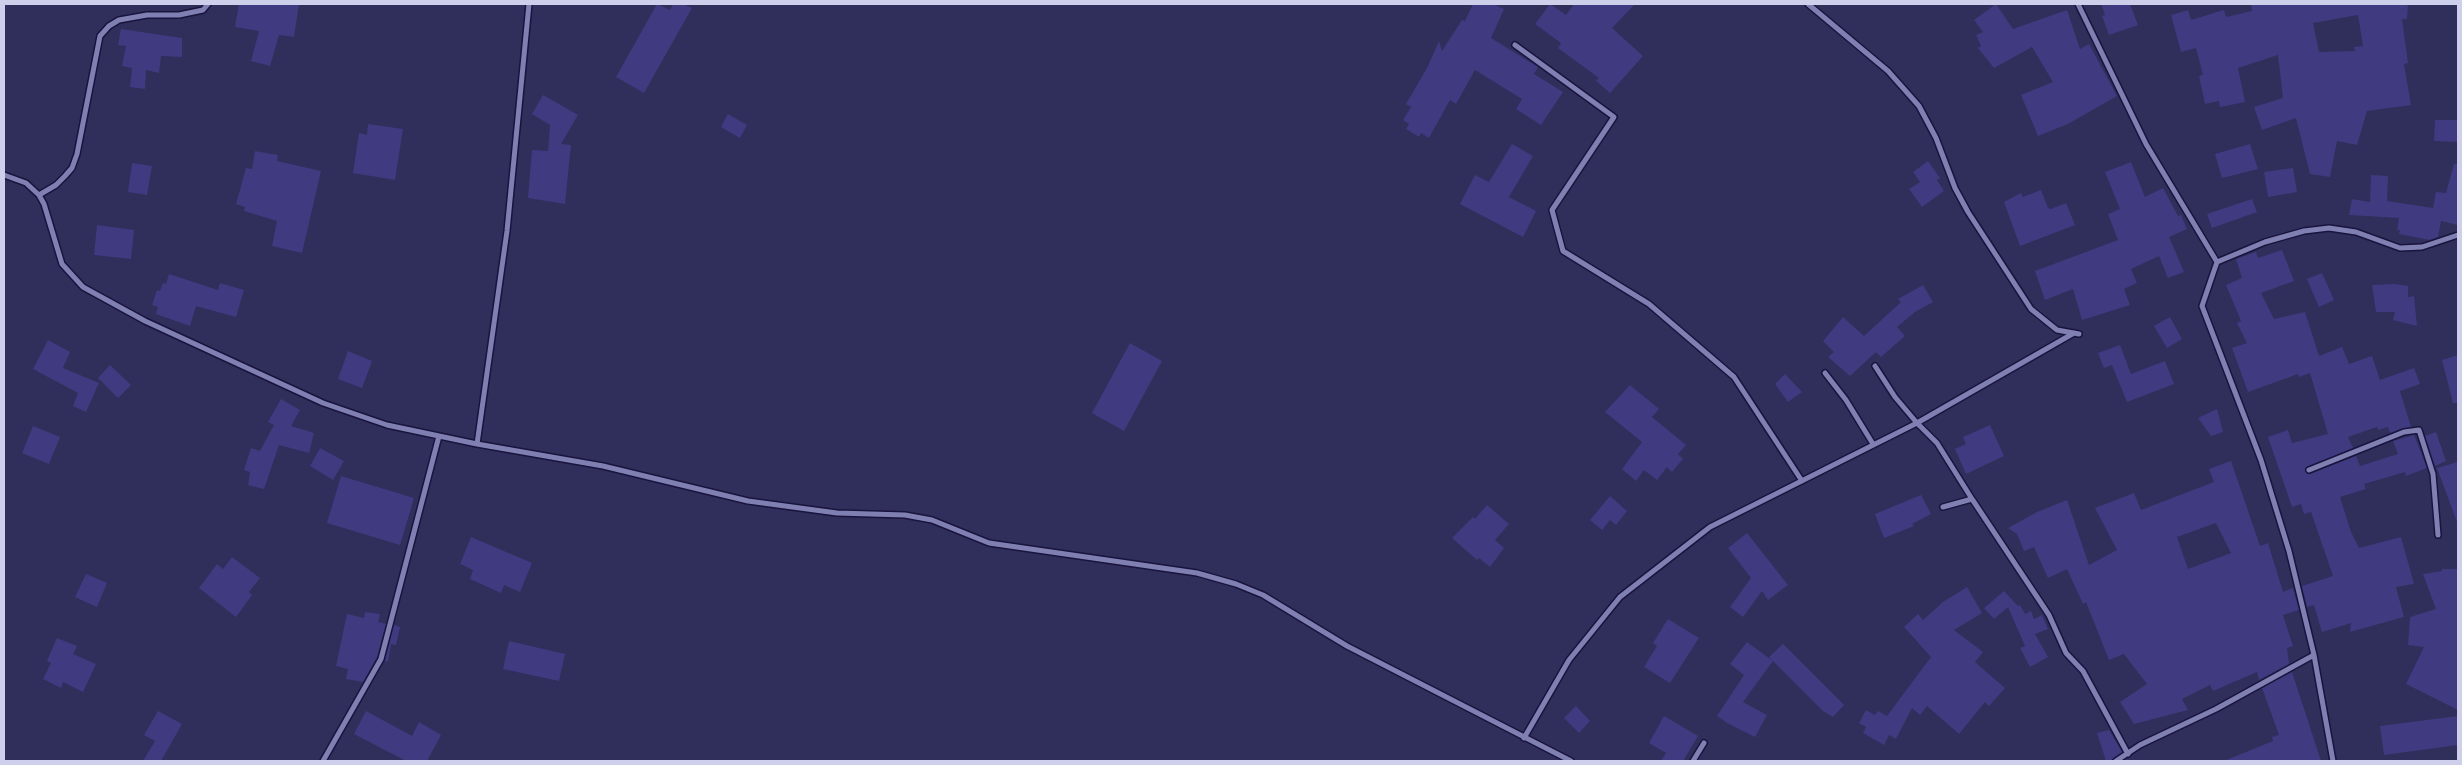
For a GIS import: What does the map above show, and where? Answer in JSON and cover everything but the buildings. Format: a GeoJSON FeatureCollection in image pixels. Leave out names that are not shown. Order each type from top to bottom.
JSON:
{"type":"FeatureCollection","features":[{"type":"Feature","properties":{"kind":"street"},"geometry":{"type":"LineString","coordinates":[[39,195],[56,185],[72,168],[77,154],[96,50],[100,36],[104,31],[109,26],[125,18],[147,15],[179,15],[203,10],[208,4]]}},
{"type":"Feature","properties":{"kind":"street"},"geometry":{"type":"LineString","coordinates":[[477,444],[507,231],[529,4]]}},
{"type":"Feature","properties":{"kind":"street"},"geometry":{"type":"LineString","coordinates":[[1524,738],[1569,660],[1620,597],[1710,527],[1917,423],[2077,334],[2057,330],[2031,310],[1968,212],[1955,188],[1936,138],[1919,106],[1888,71],[1808,4]]}},
{"type":"Feature","properties":{"kind":"street"},"geometry":{"type":"LineString","coordinates":[[2078,4],[2146,144],[2216,262],[2202,306],[2261,460],[2289,552],[2314,655],[2333,761]]}},
{"type":"Feature","properties":{"kind":"street"},"geometry":{"type":"LineString","coordinates":[[1516,45],[1614,117],[1552,210],[1563,251],[1648,304],[1734,377],[1802,481]]}},
{"type":"Feature","properties":{"kind":"street"},"geometry":{"type":"LineString","coordinates":[[4,175],[26,183],[39,195],[44,204],[62,264],[83,287],[145,321],[323,403],[387,425],[477,444],[603,466],[748,501],[837,513],[914,517],[932,520],[990,544],[1197,574],[1236,584],[1263,594],[1347,646],[1571,761]]}},
{"type":"Feature","properties":{"kind":"street"},"geometry":{"type":"LineString","coordinates":[[2216,262],[2265,242],[2329,228],[2356,232],[2400,248],[2422,247],[2458,235]]}},
{"type":"Feature","properties":{"kind":"street"},"geometry":{"type":"LineString","coordinates":[[1875,366],[1896,397],[1917,423],[1937,443],[2049,615],[2066,653],[2083,672],[2128,754]]}},
{"type":"Feature","properties":{"kind":"street"},"geometry":{"type":"LineString","coordinates":[[1825,373],[1846,400],[1873,444]]}},
{"type":"Feature","properties":{"kind":"street"},"geometry":{"type":"LineString","coordinates":[[2309,470],[2404,432],[2418,430],[2433,474],[2438,534]]}},
{"type":"Feature","properties":{"kind":"street"},"geometry":{"type":"LineString","coordinates":[[323,761],[381,659],[439,436]]}},
{"type":"Feature","properties":{"kind":"street"},"geometry":{"type":"LineString","coordinates":[[1943,507],[1972,499]]}},
{"type":"Feature","properties":{"kind":"street"},"geometry":{"type":"LineString","coordinates":[[2116,761],[2140,746],[2216,709],[2314,655]]}},
{"type":"Feature","properties":{"kind":"street"},"geometry":{"type":"LineString","coordinates":[[1692,761],[1704,743]]}}]}
